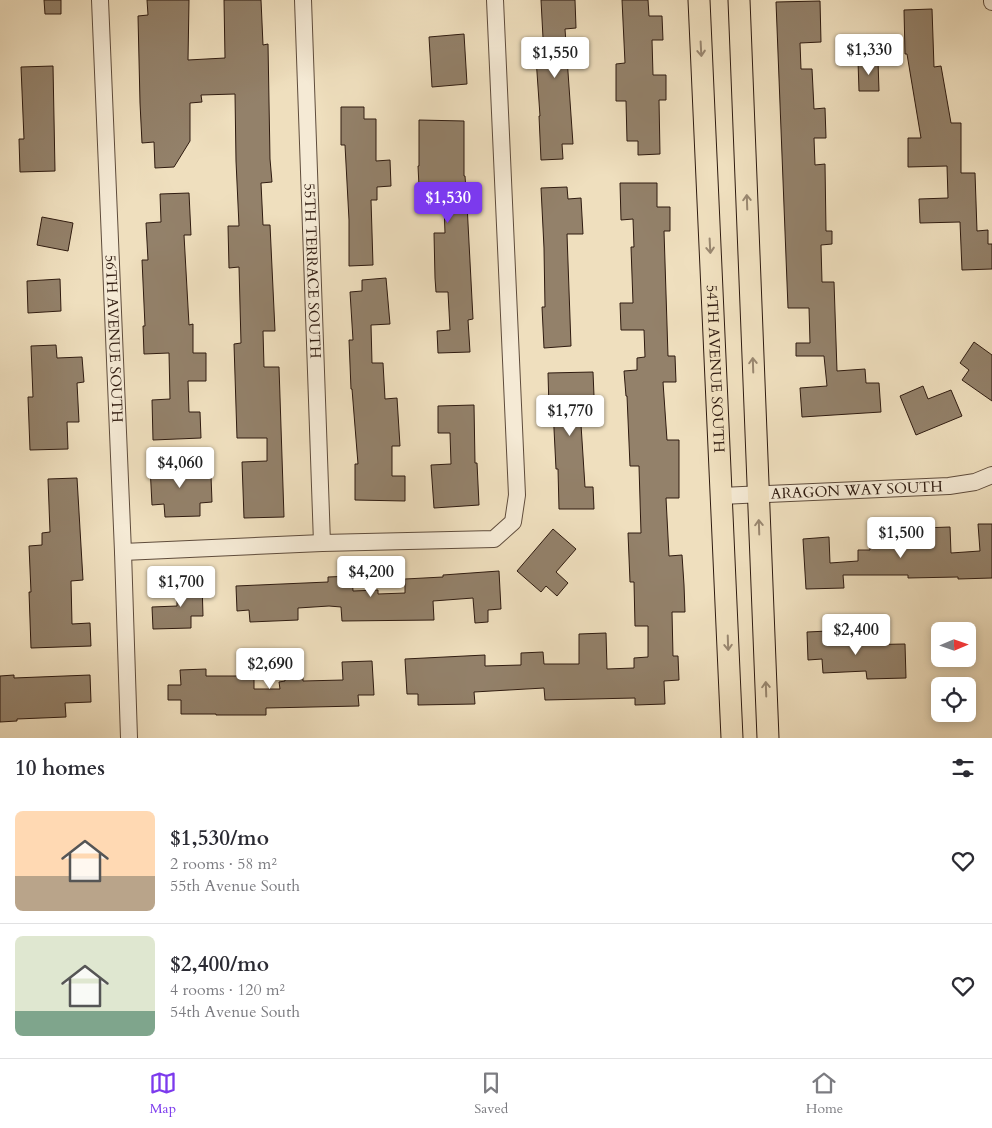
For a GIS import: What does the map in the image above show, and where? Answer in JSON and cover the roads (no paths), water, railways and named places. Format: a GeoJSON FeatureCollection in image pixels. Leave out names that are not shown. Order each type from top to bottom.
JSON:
{"type":"FeatureCollection","features":[{"type":"Feature","properties":{"kind":"main road","name":"54TH AVENUE SOUTH"},"geometry":{"type":"LineString","coordinates":[[699,0],[732,738]]}},
{"type":"Feature","properties":{"kind":"main road"},"geometry":{"type":"LineString","coordinates":[[739,0],[768,738]]}},
{"type":"Feature","properties":{"kind":"street","name":"56TH AVENUE SOUTH"},"geometry":{"type":"LineString","coordinates":[[100,0],[129,738]]}},
{"type":"Feature","properties":{"kind":"street","name":"55TH TERRACE SOUTH"},"geometry":{"type":"LineString","coordinates":[[303,0],[322,543]]}},
{"type":"Feature","properties":{"kind":"street"},"geometry":{"type":"LineString","coordinates":[[123,552],[322,543],[494,539],[513,522],[517,495],[495,0]]}},
{"type":"Feature","properties":{"kind":"street","name":"ARAGON WAY SOUTH"},"geometry":{"type":"LineString","coordinates":[[722,496],[949,486],[975,482],[992,476]]}}]}
